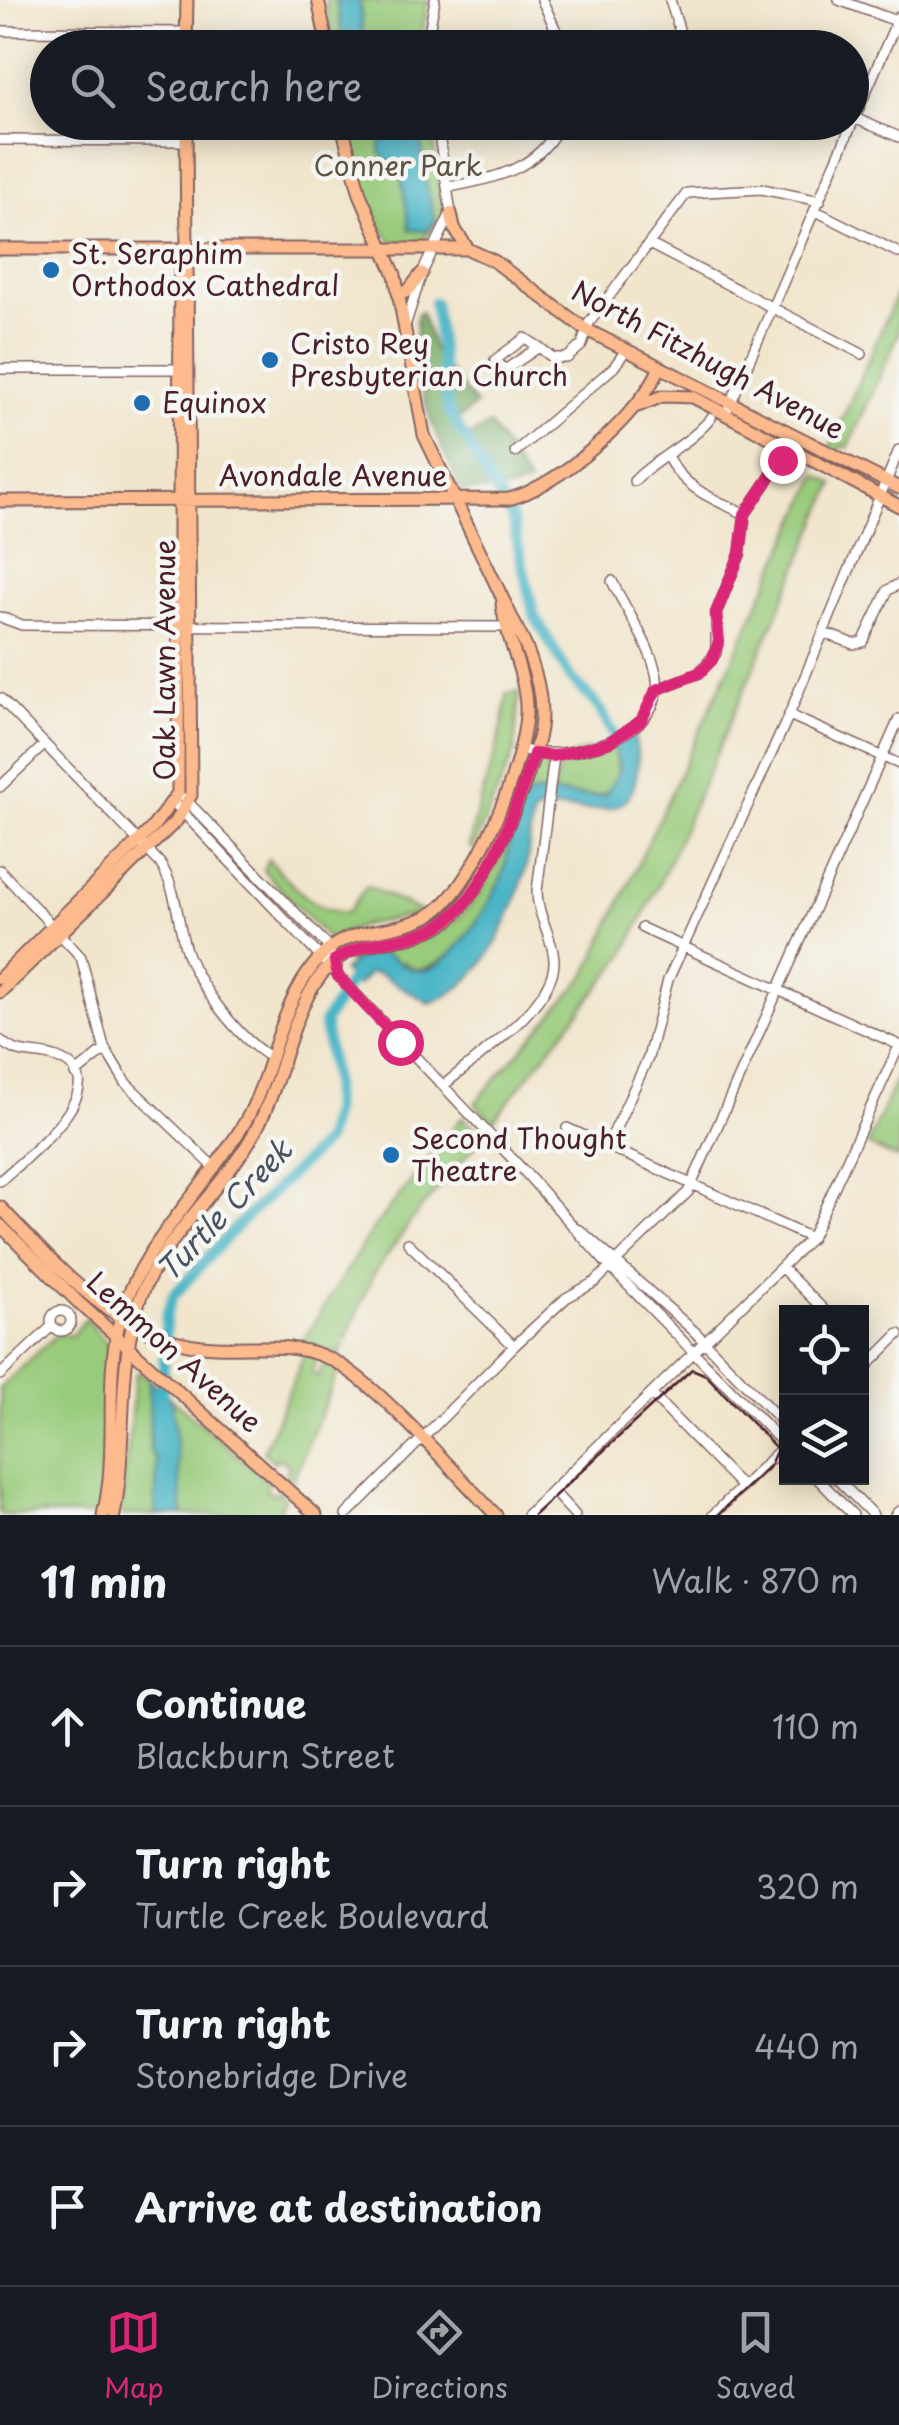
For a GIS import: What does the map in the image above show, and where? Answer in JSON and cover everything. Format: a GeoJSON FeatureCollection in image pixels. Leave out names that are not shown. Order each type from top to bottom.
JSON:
{"type":"FeatureCollection","features":[{"type":"Feature","properties":{"kind":"main road"},"geometry":{"type":"LineString","coordinates":[[186,0],[186,30]]}},
{"type":"Feature","properties":{"kind":"main road"},"geometry":{"type":"LineString","coordinates":[[318,0],[324,30]]}},
{"type":"Feature","properties":{"kind":"main road"},"geometry":{"type":"LineString","coordinates":[[346,140],[360,194],[400,294],[424,435],[462,502],[511,627],[523,684],[528,751]]}},
{"type":"Feature","properties":{"kind":"main road","name":"Oak Lawn Avenue"},"geometry":{"type":"LineString","coordinates":[[0,978],[144,845],[181,802],[185,713],[185,369],[180,259],[185,249],[186,141]]}},
{"type":"Feature","properties":{"kind":"main road"},"geometry":{"type":"LineString","coordinates":[[451,213],[454,228],[468,249]]}},
{"type":"Feature","properties":{"kind":"main road","name":"North Fitzhugh Avenue"},"geometry":{"type":"LineString","coordinates":[[0,249],[468,249],[494,261],[585,329],[660,367],[786,448],[899,506]]}},
{"type":"Feature","properties":{"kind":"main road"},"geometry":{"type":"LineString","coordinates":[[400,294],[408,292],[422,272]]}},
{"type":"Feature","properties":{"kind":"main road","name":"Avondale Avenue"},"geometry":{"type":"LineString","coordinates":[[0,500],[499,501],[534,490],[569,466],[634,408],[660,367]]}},
{"type":"Feature","properties":{"kind":"main road","name":"Avondale Avenue"},"geometry":{"type":"LineString","coordinates":[[634,408],[663,396],[693,396]]}},
{"type":"Feature","properties":{"kind":"main road","name":"North Fitzhugh Avenue"},"geometry":{"type":"LineString","coordinates":[[693,396],[728,409]]}},
{"type":"Feature","properties":{"kind":"main road","name":"North Fitzhugh Avenue"},"geometry":{"type":"LineString","coordinates":[[786,448],[899,488]]}},
{"type":"Feature","properties":{"kind":"main road"},"geometry":{"type":"LineString","coordinates":[[114,1515],[138,1273],[220,1173],[278,1061],[296,992],[370,928],[414,922],[434,913],[483,862],[540,727],[538,682],[511,627]]}},
{"type":"Feature","properties":{"kind":"main road"},"geometry":{"type":"LineString","coordinates":[[523,684],[538,682]]}},
{"type":"Feature","properties":{"kind":"main road","name":"Oak Lawn Avenue"},"geometry":{"type":"LineString","coordinates":[[0,992],[58,928]]}},
{"type":"Feature","properties":{"kind":"main road","name":"Lemmon Avenue"},"geometry":{"type":"LineString","coordinates":[[0,1207],[78,1287],[132,1324]]}},
{"type":"Feature","properties":{"kind":"main road","name":"Lemmon Avenue"},"geometry":{"type":"LineString","coordinates":[[0,1225],[145,1363],[316,1515]]}},
{"type":"Feature","properties":{"kind":"main road"},"geometry":{"type":"LineString","coordinates":[[103,1515],[111,1460],[117,1336],[132,1324]]}},
{"type":"Feature","properties":{"kind":"main road"},"geometry":{"type":"LineString","coordinates":[[132,1324],[205,1346],[282,1346],[327,1357],[357,1378],[496,1515]]}},
{"type":"Feature","properties":{"kind":"main road"},"geometry":{"type":"LineString","coordinates":[[127,1372],[145,1363]]}},
{"type":"Feature","properties":{"kind":"street"},"geometry":{"type":"LineString","coordinates":[[429,30],[435,0]]}},
{"type":"Feature","properties":{"kind":"street"},"geometry":{"type":"LineString","coordinates":[[542,0],[556,30]]}},
{"type":"Feature","properties":{"kind":"street"},"geometry":{"type":"LineString","coordinates":[[670,0],[679,30]]}},
{"type":"Feature","properties":{"kind":"street"},"geometry":{"type":"LineString","coordinates":[[838,0],[898,20],[869,83]]}},
{"type":"Feature","properties":{"kind":"street"},"geometry":{"type":"LineString","coordinates":[[0,31],[30,32]]}},
{"type":"Feature","properties":{"kind":"street"},"geometry":{"type":"LineString","coordinates":[[869,124],[899,137]]}},
{"type":"Feature","properties":{"kind":"street"},"geometry":{"type":"LineString","coordinates":[[0,140],[186,141]]}},
{"type":"Feature","properties":{"kind":"street"},"geometry":{"type":"LineString","coordinates":[[406,327],[422,272],[451,213],[440,140]]}},
{"type":"Feature","properties":{"kind":"street"},"geometry":{"type":"LineString","coordinates":[[448,186],[513,172],[550,140]]}},
{"type":"Feature","properties":{"kind":"street"},"geometry":{"type":"LineString","coordinates":[[728,409],[844,140]]}},
{"type":"Feature","properties":{"kind":"street"},"geometry":{"type":"LineString","coordinates":[[538,348],[553,358],[567,358],[582,344],[585,329],[692,191],[782,191],[818,206],[899,252]]}},
{"type":"Feature","properties":{"kind":"street"},"geometry":{"type":"LineString","coordinates":[[648,244],[862,354]]}},
{"type":"Feature","properties":{"kind":"street"},"geometry":{"type":"LineString","coordinates":[[515,452],[614,367],[626,350]]}},
{"type":"Feature","properties":{"kind":"street"},"geometry":{"type":"LineString","coordinates":[[0,369],[185,369]]}},
{"type":"Feature","properties":{"kind":"street"},"geometry":{"type":"LineString","coordinates":[[634,481],[650,464],[667,456],[711,418]]}},
{"type":"Feature","properties":{"kind":"street"},"geometry":{"type":"LineString","coordinates":[[657,682],[676,683],[699,673],[716,654],[716,613],[740,554],[745,514],[786,448]]}},
{"type":"Feature","properties":{"kind":"street"},"geometry":{"type":"LineString","coordinates":[[607,1146],[644,1068],[664,992],[682,946],[789,715],[899,450]]}},
{"type":"Feature","properties":{"kind":"street"},"geometry":{"type":"LineString","coordinates":[[667,456],[677,476],[693,489],[745,514]]}},
{"type":"Feature","properties":{"kind":"street"},"geometry":{"type":"LineString","coordinates":[[528,751],[554,756],[608,743],[641,721],[657,682],[612,582]]}},
{"type":"Feature","properties":{"kind":"street"},"geometry":{"type":"LineString","coordinates":[[824,633],[849,643],[864,642],[888,590],[899,584]]}},
{"type":"Feature","properties":{"kind":"street"},"geometry":{"type":"LineString","coordinates":[[0,617],[15,625],[511,627]]}},
{"type":"Feature","properties":{"kind":"street"},"geometry":{"type":"LineString","coordinates":[[0,698],[144,845],[173,888],[186,951],[198,978],[216,1004],[278,1061]]}},
{"type":"Feature","properties":{"kind":"street"},"geometry":{"type":"LineString","coordinates":[[789,715],[899,764]]}},
{"type":"Feature","properties":{"kind":"street"},"geometry":{"type":"LineString","coordinates":[[346,1515],[422,1442],[512,1344],[614,1264],[691,1184],[899,719]]}},
{"type":"Feature","properties":{"kind":"street"},"geometry":{"type":"LineString","coordinates":[[0,787],[45,744]]}},
{"type":"Feature","properties":{"kind":"street"},"geometry":{"type":"LineString","coordinates":[[443,1086],[504,1038],[550,980],[554,956],[537,902],[554,756]]}},
{"type":"Feature","properties":{"kind":"street"},"geometry":{"type":"LineString","coordinates":[[181,802],[246,869],[364,1004],[578,1229],[706,1344],[779,1419]]}},
{"type":"Feature","properties":{"kind":"street"},"geometry":{"type":"LineString","coordinates":[[0,870],[58,928],[84,965],[105,1050],[135,1093],[220,1173]]}},
{"type":"Feature","properties":{"kind":"street"},"geometry":{"type":"LineString","coordinates":[[527,1515],[811,1238],[899,1046],[642,928]]}},
{"type":"Feature","properties":{"kind":"street"},"geometry":{"type":"LineString","coordinates":[[0,1040],[16,1053],[62,1060],[75,1074],[79,1089],[74,1108],[0,1181]]}},
{"type":"Feature","properties":{"kind":"street"},"geometry":{"type":"LineString","coordinates":[[75,1074],[105,1050]]}},
{"type":"Feature","properties":{"kind":"street"},"geometry":{"type":"LineString","coordinates":[[567,1128],[811,1238]]}},
{"type":"Feature","properties":{"kind":"street"},"geometry":{"type":"LineString","coordinates":[[408,1242],[512,1344]]}},
{"type":"Feature","properties":{"kind":"street"},"geometry":{"type":"LineString","coordinates":[[614,1264],[779,1438]]}},
{"type":"Feature","properties":{"kind":"street"},"geometry":{"type":"LineString","coordinates":[[782,1268],[819,1305]]}},
{"type":"Feature","properties":{"kind":"street"},"geometry":{"type":"LineString","coordinates":[[0,1375],[52,1326]]}},
{"type":"Feature","properties":{"kind":"street"},"geometry":{"type":"LineString","coordinates":[[869,1364],[898,1338]]}},
{"type":"Feature","properties":{"kind":"street"},"geometry":{"type":"LineString","coordinates":[[869,1356],[873,1360]]}},
{"type":"Feature","properties":{"kind":"street"},"geometry":{"type":"LineString","coordinates":[[652,1396],[742,1487]]}},
{"type":"Feature","properties":{"kind":"street"},"geometry":{"type":"LineString","coordinates":[[713,1515],[779,1452]]}},
{"type":"Feature","properties":{"kind":"street"},"geometry":{"type":"LineString","coordinates":[[824,1485],[853,1515]]}},
{"type":"Feature","properties":{"kind":"street"},"geometry":{"type":"LineString","coordinates":[[843,1485],[872,1515]]}},
{"type":"Feature","properties":{"kind":"street"},"geometry":{"type":"LineString","coordinates":[[553,1490],[575,1515]]}},
{"type":"Feature","properties":{"kind":"green space"},"geometry":{"type":"Polygon","coordinates":[[[325,0],[378,0],[380,4],[428,0],[423,30],[331,30],[325,0]]]}},
{"type":"Feature","properties":{"kind":"green space","name":"Conner Park"},"geometry":{"type":"Polygon","coordinates":[[[352,140],[433,140],[443,216],[420,244],[393,242],[374,217],[352,140]]]}},
{"type":"Feature","properties":{"kind":"green space"},"geometry":{"type":"Polygon","coordinates":[[[899,289],[899,333],[848,448],[842,445],[837,454],[829,450],[899,289]]]}},
{"type":"Feature","properties":{"kind":"green space"},"geometry":{"type":"Polygon","coordinates":[[[421,312],[435,353],[476,405],[458,420],[468,437],[490,425],[529,484],[510,490],[462,491],[426,406],[417,362],[417,314],[421,312]]]}},
{"type":"Feature","properties":{"kind":"green space"},"geometry":{"type":"Polygon","coordinates":[[[818,475],[834,484],[661,880],[623,957],[492,1122],[475,1103],[587,974],[818,475]]]}},
{"type":"Feature","properties":{"kind":"green space"},"geometry":{"type":"Polygon","coordinates":[[[519,692],[514,753],[473,849],[469,846],[473,826],[500,734],[507,694],[519,692]]]}},
{"type":"Feature","properties":{"kind":"green space"},"geometry":{"type":"Polygon","coordinates":[[[613,745],[617,778],[606,793],[553,794],[564,762],[579,753],[613,745]]]}},
{"type":"Feature","properties":{"kind":"green space"},"geometry":{"type":"Polygon","coordinates":[[[542,761],[549,764],[548,793],[536,793],[516,823],[497,888],[459,946],[432,965],[417,970],[405,963],[354,960],[350,964],[347,958],[358,953],[413,942],[455,921],[487,883],[536,765],[542,761]]]}},
{"type":"Feature","properties":{"kind":"green space"},"geometry":{"type":"Polygon","coordinates":[[[268,859],[303,894],[323,907],[347,913],[367,886],[424,913],[364,925],[328,939],[263,870],[268,859]]]}},
{"type":"Feature","properties":{"kind":"green space"},"geometry":{"type":"Polygon","coordinates":[[[899,1073],[899,1159],[867,1145],[899,1073]]]}},
{"type":"Feature","properties":{"kind":"green space"},"geometry":{"type":"Polygon","coordinates":[[[462,1117],[484,1136],[417,1213],[373,1275],[339,1356],[302,1342],[372,1230],[462,1117]]]}},
{"type":"Feature","properties":{"kind":"green space"},"geometry":{"type":"Polygon","coordinates":[[[86,1319],[110,1347],[98,1515],[0,1515],[0,1388],[56,1335],[72,1335],[86,1319]]]}},
{"type":"Feature","properties":{"kind":"green space"},"geometry":{"type":"Polygon","coordinates":[[[305,1353],[317,1358],[312,1373],[318,1377],[325,1361],[339,1369],[293,1480],[285,1474],[289,1465],[277,1457],[275,1463],[263,1452],[305,1353]]]}},
{"type":"Feature","properties":{"kind":"green space"},"geometry":{"type":"Polygon","coordinates":[[[139,1371],[269,1482],[266,1490],[276,1495],[278,1489],[284,1498],[277,1515],[121,1515],[135,1376],[139,1371]]]}},
{"type":"Feature","properties":{"kind":"water"},"geometry":{"type":"Polygon","coordinates":[[[336,0],[360,0],[362,30],[341,30],[336,0]]]}},
{"type":"Feature","properties":{"kind":"water"},"geometry":{"type":"Polygon","coordinates":[[[381,140],[422,140],[422,165],[435,221],[426,231],[410,230],[401,177],[380,152],[381,140]]]}},
{"type":"Feature","properties":{"kind":"water"},"geometry":{"type":"Polygon","coordinates":[[[632,730],[637,771],[631,793],[621,803],[596,810],[535,812],[526,867],[513,908],[493,948],[465,982],[429,1003],[379,974],[369,973],[357,986],[343,971],[354,960],[375,951],[417,970],[442,962],[467,935],[497,887],[522,803],[529,796],[543,793],[605,795],[620,770],[613,743],[632,730]]]}},
{"type":"Feature","properties":{"kind":"water"},"geometry":{"type":"Polygon","coordinates":[[[149,1379],[172,1400],[183,1515],[155,1515],[157,1461],[150,1451],[149,1379]]]}},
{"type":"Feature","properties":{"kind":"waterway","name":"Turtle Creek"},"geometry":{"type":"LineString","coordinates":[[434,302],[448,410],[512,519],[534,615],[570,677],[598,706],[619,745]]}},
{"type":"Feature","properties":{"kind":"waterway","name":"Turtle Creek"},"geometry":{"type":"LineString","coordinates":[[162,1400],[166,1316],[173,1296],[237,1226],[325,1142],[333,1110],[333,1081],[324,1022],[352,978]]}},
{"type":"Feature","properties":{"kind":"tram line"},"geometry":{"type":"LineString","coordinates":[[534,1515],[692,1369],[706,1375],[777,1449],[770,1465],[718,1515]]}},
{"type":"Feature","properties":{"kind":"place","name":"St. Seraphim Orthodox Cathedral"},"geometry":{"type":"Point","coordinates":[51,270]}},
{"type":"Feature","properties":{"kind":"place","name":"Cristo Rey Presbyterian Church"},"geometry":{"type":"Point","coordinates":[270,360]}},
{"type":"Feature","properties":{"kind":"place","name":"Equinox"},"geometry":{"type":"Point","coordinates":[142,403]}},
{"type":"Feature","properties":{"kind":"place","name":"Second Thought Theatre"},"geometry":{"type":"Point","coordinates":[391,1155]}},
{"type":"Feature","properties":{"kind":"route"},"geometry":{"type":"LineString","coordinates":[[400,1042],[337,975],[335,960],[371,941],[424,933],[451,919],[470,900],[482,878],[534,754],[554,756],[608,743],[641,721],[656,690],[699,673],[708,665],[718,648],[716,613],[740,554],[745,514],[782,460]]}}]}
